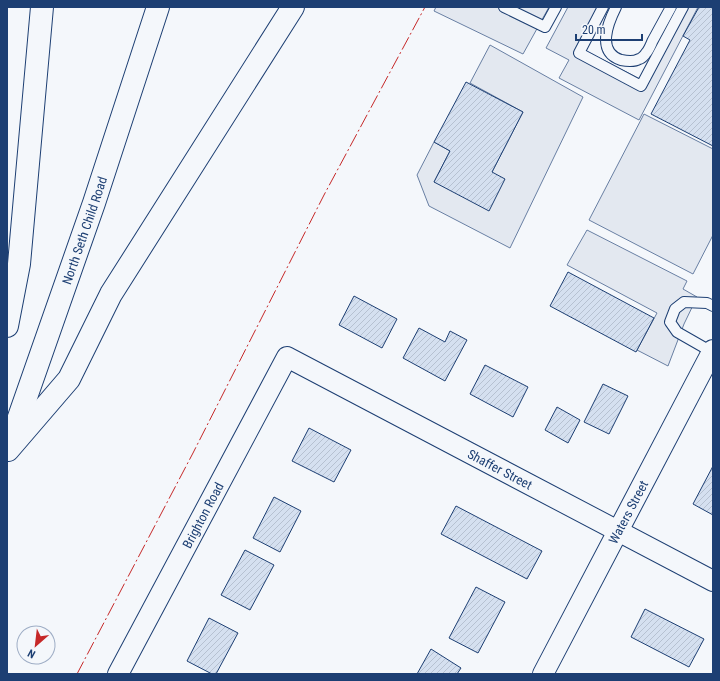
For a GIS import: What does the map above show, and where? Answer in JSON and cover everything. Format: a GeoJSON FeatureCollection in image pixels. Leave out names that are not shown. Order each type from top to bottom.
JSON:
{"type":"FeatureCollection","features":[{"type":"Feature","properties":{"kind":"main road"},"geometry":{"type":"LineString","coordinates":[[7,326],[20,264],[42,7]]}},
{"type":"Feature","properties":{"kind":"main road","name":"North Seth Child Road"},"geometry":{"type":"LineString","coordinates":[[7,448],[94,203],[158,7]]}},
{"type":"Feature","properties":{"kind":"main road"},"geometry":{"type":"LineString","coordinates":[[7,448],[69,379],[111,294],[293,7]]}},
{"type":"Feature","properties":{"kind":"street","name":"Waters Street"},"geometry":{"type":"LineString","coordinates":[[543,674],[712,351]]}},
{"type":"Feature","properties":{"kind":"street","name":"Shaffer Street"},"geometry":{"type":"LineString","coordinates":[[287,357],[713,581]]}},
{"type":"Feature","properties":{"kind":"street","name":"Brighton Road"},"geometry":{"type":"LineString","coordinates":[[118,674],[287,357]]}},
{"type":"Feature","properties":{"kind":"lane"},"geometry":{"type":"LineString","coordinates":[[504,7],[545,27],[556,7]]}},
{"type":"Feature","properties":{"kind":"lane"},"geometry":{"type":"LineString","coordinates":[[603,7],[579,53],[641,86],[683,7]]}},
{"type":"Feature","properties":{"kind":"lane"},"geometry":{"type":"LineString","coordinates":[[616,7],[606,32],[606,44],[612,55],[619,59],[629,61],[639,60],[646,54],[671,7]]}},
{"type":"Feature","properties":{"kind":"lane"},"geometry":{"type":"LineString","coordinates":[[712,351],[677,332],[670,322],[675,309],[684,302],[707,303],[713,306]]}},
{"type":"Feature","properties":{"kind":"shaded area"},"geometry":{"type":"Polygon","coordinates":[[[436,7],[549,7],[523,54],[434,11],[436,7]]]}},
{"type":"Feature","properties":{"kind":"shaded area"},"geometry":{"type":"Polygon","coordinates":[[[568,7],[606,7],[584,50],[642,80],[681,7],[698,7],[639,120],[559,78],[569,60],[546,48],[568,7]]]}},
{"type":"Feature","properties":{"kind":"shaded area"},"geometry":{"type":"Polygon","coordinates":[[[490,45],[583,97],[510,248],[429,206],[417,175],[434,142],[450,151],[434,182],[492,172],[523,112],[470,83],[490,45]]]}},
{"type":"Feature","properties":{"kind":"shaded area"},"geometry":{"type":"Polygon","coordinates":[[[644,114],[713,149],[713,235],[693,274],[589,220],[644,114]]]}},
{"type":"Feature","properties":{"kind":"shaded area"},"geometry":{"type":"Polygon","coordinates":[[[587,230],[687,281],[683,289],[697,297],[684,324],[668,366],[637,350],[657,313],[567,265],[587,230]]]}},
{"type":"Feature","properties":{"kind":"building"},"geometry":{"type":"Polygon","coordinates":[[[699,7],[713,7],[713,146],[651,114],[690,40],[683,36],[699,7]]]}},
{"type":"Feature","properties":{"kind":"building"},"geometry":{"type":"Polygon","coordinates":[[[466,82],[523,112],[492,172],[505,179],[489,211],[434,182],[450,151],[434,142],[466,82]]]}},
{"type":"Feature","properties":{"kind":"building"},"geometry":{"type":"Polygon","coordinates":[[[568,272],[654,318],[636,352],[550,306],[568,272]]]}},
{"type":"Feature","properties":{"kind":"building"},"geometry":{"type":"Polygon","coordinates":[[[354,296],[397,319],[382,348],[339,325],[354,296]]]}},
{"type":"Feature","properties":{"kind":"building"},"geometry":{"type":"Polygon","coordinates":[[[419,328],[445,342],[450,331],[467,340],[445,381],[403,358],[419,328]]]}},
{"type":"Feature","properties":{"kind":"building"},"geometry":{"type":"Polygon","coordinates":[[[485,365],[528,387],[513,417],[470,394],[485,365]]]}},
{"type":"Feature","properties":{"kind":"building"},"geometry":{"type":"Polygon","coordinates":[[[603,384],[628,396],[609,434],[584,422],[603,384]]]}},
{"type":"Feature","properties":{"kind":"building"},"geometry":{"type":"Polygon","coordinates":[[[557,407],[580,420],[568,443],[545,430],[557,407]]]}},
{"type":"Feature","properties":{"kind":"building"},"geometry":{"type":"Polygon","coordinates":[[[309,428],[351,450],[334,482],[292,461],[309,428]]]}},
{"type":"Feature","properties":{"kind":"building"},"geometry":{"type":"Polygon","coordinates":[[[713,466],[713,515],[693,504],[713,466]]]}},
{"type":"Feature","properties":{"kind":"building"},"geometry":{"type":"Polygon","coordinates":[[[274,497],[301,511],[280,552],[253,538],[274,497]]]}},
{"type":"Feature","properties":{"kind":"building"},"geometry":{"type":"Polygon","coordinates":[[[456,506],[542,551],[527,579],[441,534],[456,506]]]}},
{"type":"Feature","properties":{"kind":"building"},"geometry":{"type":"Polygon","coordinates":[[[245,550],[274,565],[250,610],[221,595],[245,550]]]}},
{"type":"Feature","properties":{"kind":"building"},"geometry":{"type":"Polygon","coordinates":[[[476,587],[505,602],[478,653],[449,638],[476,587]]]}},
{"type":"Feature","properties":{"kind":"building"},"geometry":{"type":"Polygon","coordinates":[[[645,609],[704,639],[689,667],[631,637],[645,609]]]}},
{"type":"Feature","properties":{"kind":"building"},"geometry":{"type":"Polygon","coordinates":[[[209,618],[238,633],[216,674],[212,674],[187,661],[209,618]]]}},
{"type":"Feature","properties":{"kind":"building"},"geometry":{"type":"Polygon","coordinates":[[[431,649],[461,668],[457,674],[417,674],[431,649]]]}},
{"type":"Feature","properties":{"kind":"power"},"geometry":{"type":"LineString","coordinates":[[77,674],[193,453],[324,195],[425,7]]}}]}
